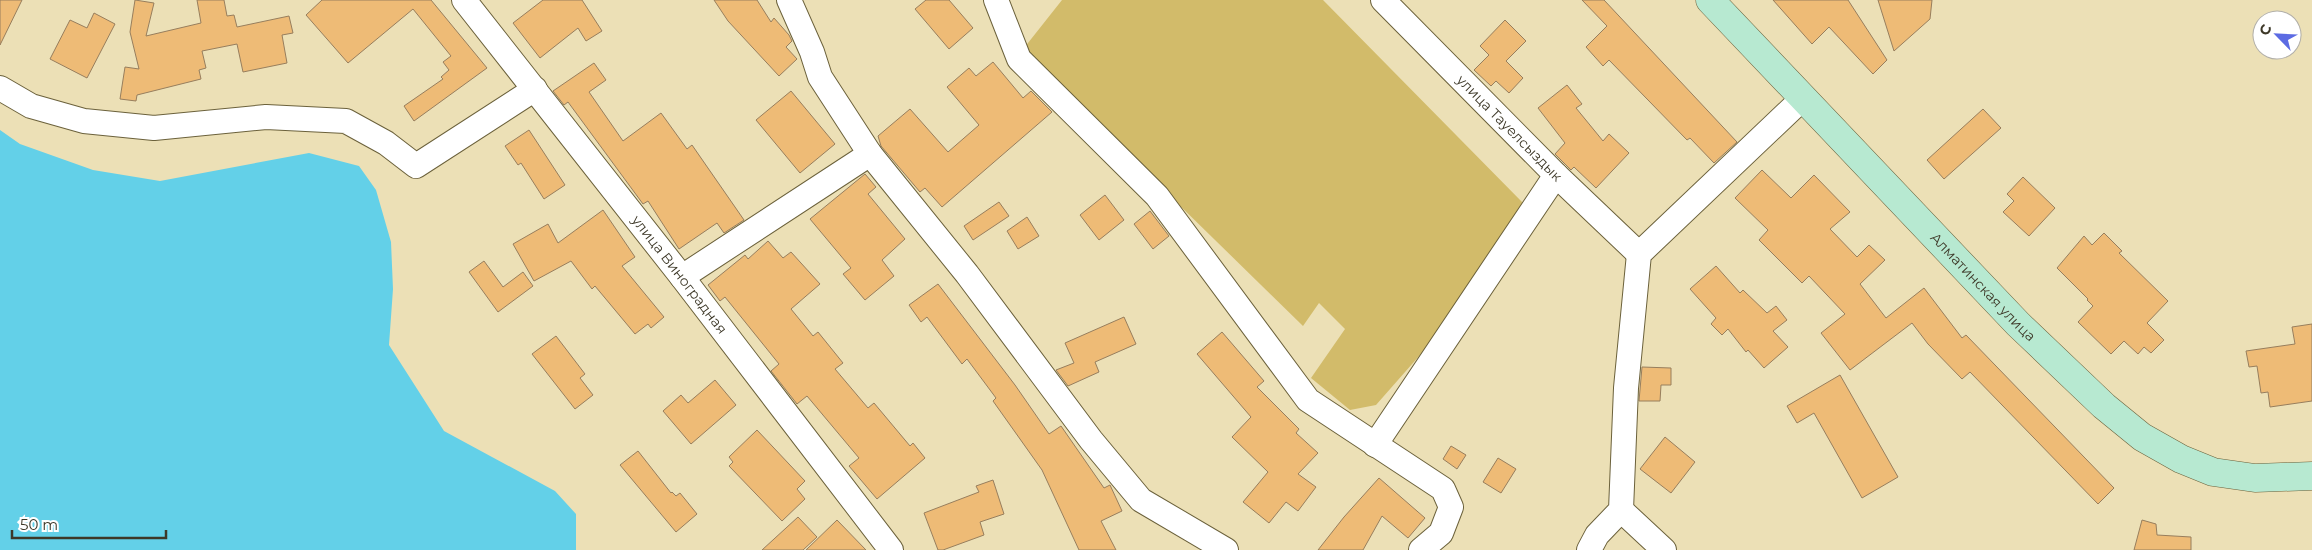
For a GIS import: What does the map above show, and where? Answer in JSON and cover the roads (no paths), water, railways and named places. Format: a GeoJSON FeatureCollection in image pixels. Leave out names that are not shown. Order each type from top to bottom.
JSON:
{"type":"FeatureCollection","features":[{"type":"Feature","properties":{"kind":"main road","name":"Алматинская улица"},"geometry":{"type":"LineString","coordinates":[[1710,0],[1802,99],[2018,324],[2104,406],[2142,436],[2181,459],[2213,472],[2255,478],[2312,476]]}},
{"type":"Feature","properties":{"kind":"street","name":"улица Виноградная"},"geometry":{"type":"LineString","coordinates":[[464,0],[682,277],[891,550]]}},
{"type":"Feature","properties":{"kind":"street"},"geometry":{"type":"LineString","coordinates":[[789,0],[812,52],[820,78],[870,154],[967,274],[1091,440],[1141,500],[1226,550]]}},
{"type":"Feature","properties":{"kind":"street"},"geometry":{"type":"LineString","coordinates":[[996,0],[1019,59],[1157,196],[1308,400],[1443,490],[1451,507],[1441,533],[1421,550]]}},
{"type":"Feature","properties":{"kind":"street","name":"улица Тауелсыздык"},"geometry":{"type":"LineString","coordinates":[[1383,0],[1556,175],[1638,254]]}},
{"type":"Feature","properties":{"kind":"street"},"geometry":{"type":"LineString","coordinates":[[0,88],[31,106],[84,121],[154,128],[266,117],[346,121],[386,143],[416,166],[535,89]]}},
{"type":"Feature","properties":{"kind":"street"},"geometry":{"type":"LineString","coordinates":[[1589,550],[1597,535],[1621,510],[1626,388],[1638,254],[1802,99]]}},
{"type":"Feature","properties":{"kind":"street"},"geometry":{"type":"LineString","coordinates":[[682,277],[870,154]]}},
{"type":"Feature","properties":{"kind":"street"},"geometry":{"type":"LineString","coordinates":[[1375,445],[1556,175]]}},
{"type":"Feature","properties":{"kind":"street"},"geometry":{"type":"LineString","coordinates":[[1621,510],[1664,550]]}},
{"type":"Feature","properties":{"kind":"water"},"geometry":{"type":"Polygon","coordinates":[[[0,130],[20,144],[93,170],[160,181],[309,153],[359,166],[376,190],[391,242],[393,289],[389,345],[444,431],[555,491],[576,514],[576,550],[0,550],[0,130]]]}}]}
